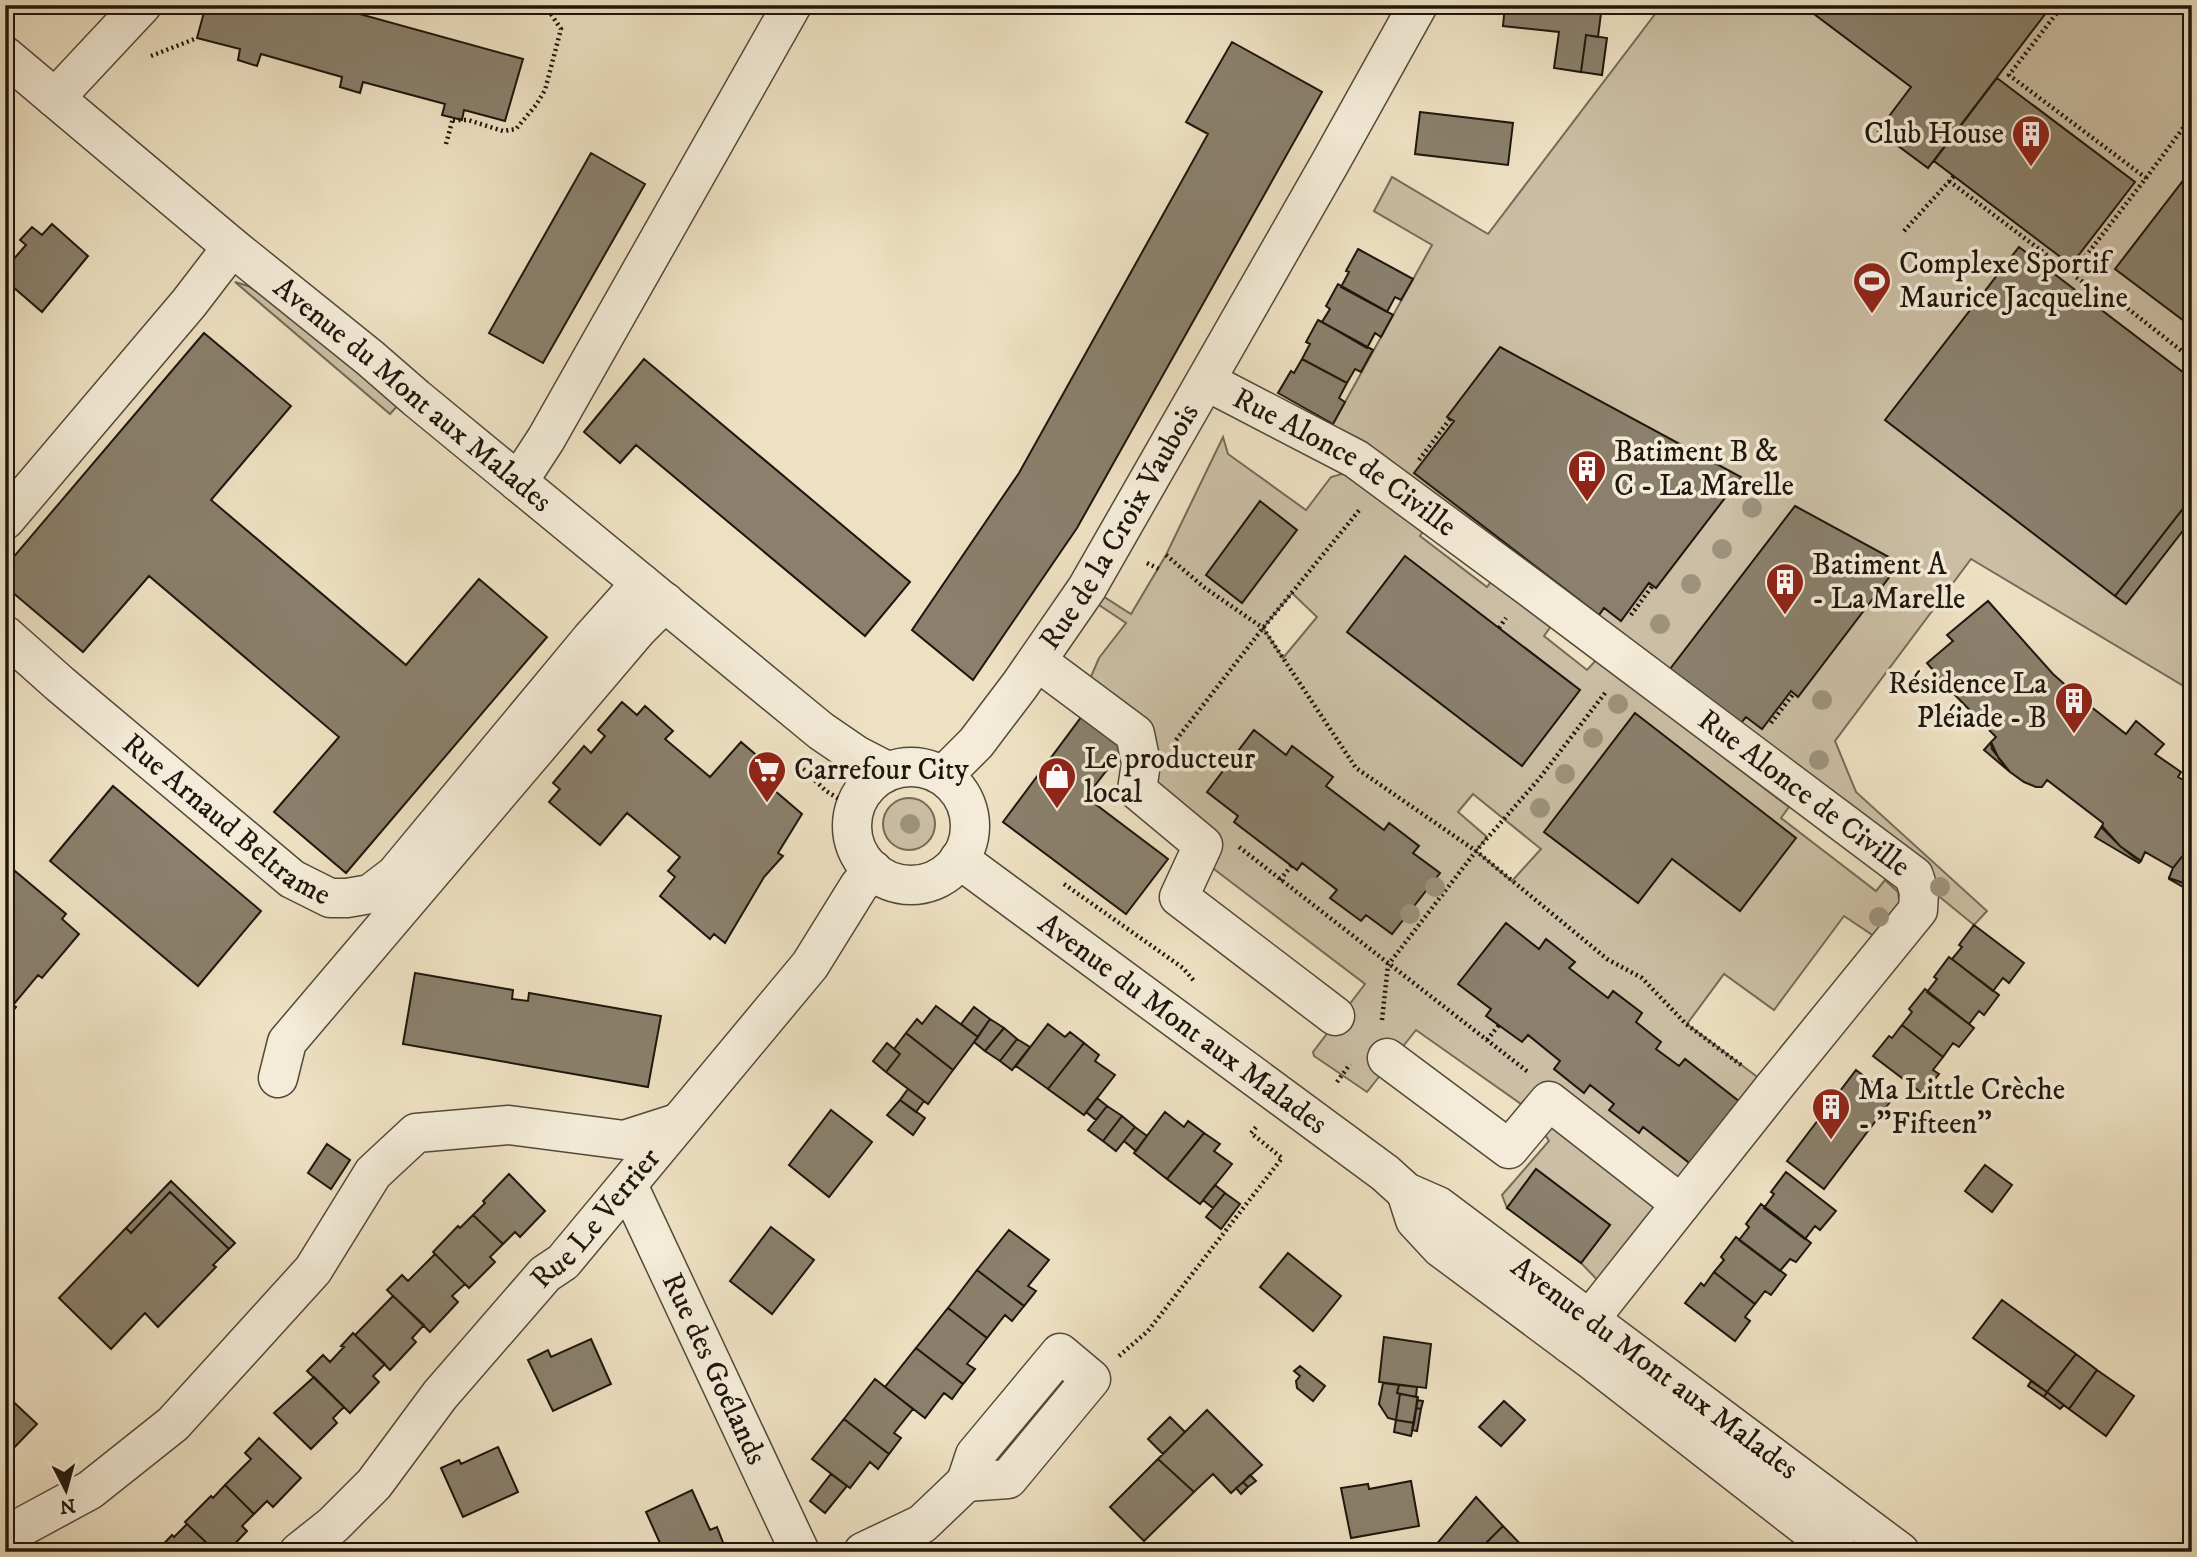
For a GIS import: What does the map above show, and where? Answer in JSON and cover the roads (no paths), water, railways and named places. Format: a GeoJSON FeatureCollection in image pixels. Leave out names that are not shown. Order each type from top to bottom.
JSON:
{"type":"FeatureCollection","features":[{"type":"Feature","properties":{"kind":"street"},"geometry":{"type":"LineString","coordinates":[[55,98],[142,5]]}},
{"type":"Feature","properties":{"kind":"street"},"geometry":{"type":"LineString","coordinates":[[518,482],[546,439],[792,5]]}},
{"type":"Feature","properties":{"kind":"street","name":"Rue de la Croix Vaubois"},"geometry":{"type":"LineString","coordinates":[[947,778],[953,766],[976,743],[1037,661],[1087,588],[1418,5]]}},
{"type":"Feature","properties":{"kind":"street","name":"Avenue du Mont aux Malades"},"geometry":{"type":"LineString","coordinates":[[5,56],[232,247],[821,731],[873,783]]}},
{"type":"Feature","properties":{"kind":"street"},"geometry":{"type":"LineString","coordinates":[[5,520],[189,303],[232,247]]}},
{"type":"Feature","properties":{"kind":"street","name":"Rue Alonce de Civille"},"geometry":{"type":"LineString","coordinates":[[1206,381],[1356,459],[1914,876],[1919,892],[1918,910],[1586,1324]]}},
{"type":"Feature","properties":{"kind":"street"},"geometry":{"type":"LineString","coordinates":[[278,1078],[287,1042],[638,629],[653,593]]}},
{"type":"Feature","properties":{"kind":"street","name":"Rue Arnaud Beltrame"},"geometry":{"type":"LineString","coordinates":[[5,635],[292,879],[330,898],[347,898],[370,894],[395,875],[582,650],[653,593]]}},
{"type":"Feature","properties":{"kind":"street"},"geometry":{"type":"LineString","coordinates":[[1037,661],[1135,734],[1141,763],[1137,790],[1203,845],[1179,897],[1335,1016]]}},
{"type":"Feature","properties":{"kind":"street"},"geometry":{"type":"LineString","coordinates":[[912,766],[930,769],[947,778],[960,791],[968,809],[970,828],[967,846],[945,875],[930,882],[896,884],[865,865],[855,847],[850,827],[853,808],[873,783],[912,766]]}},
{"type":"Feature","properties":{"kind":"street","name":"Avenue du Mont aux Malades"},"geometry":{"type":"LineString","coordinates":[[959,859],[1385,1173],[1406,1192],[1415,1220],[1441,1248],[1586,1324],[1900,1552]]}},
{"type":"Feature","properties":{"kind":"street","name":"Rue Le Verrier"},"geometry":{"type":"LineString","coordinates":[[299,1552],[333,1525],[374,1484],[440,1395],[545,1274],[563,1262],[628,1185],[810,965],[859,886],[873,870]]}},
{"type":"Feature","properties":{"kind":"street"},"geometry":{"type":"LineString","coordinates":[[1387,1058],[1509,1149],[1549,1101],[1681,1203]]}},
{"type":"Feature","properties":{"kind":"street"},"geometry":{"type":"LineString","coordinates":[[5,1536],[90,1489],[173,1424],[313,1270],[373,1172],[416,1133],[509,1125],[624,1140],[677,1123]]}},
{"type":"Feature","properties":{"kind":"street","name":"Rue des Goélands"},"geometry":{"type":"LineString","coordinates":[[628,1185],[800,1552]]}},
{"type":"Feature","properties":{"kind":"street","name":"Avenue du Mont aux Malades"},"geometry":{"type":"LineString","coordinates":[[1586,1324],[1838,1552]]}},
{"type":"Feature","properties":{"kind":"street"},"geometry":{"type":"LineString","coordinates":[[863,1552],[922,1524],[967,1482],[975,1455],[1060,1353],[1091,1379]]}},
{"type":"Feature","properties":{"kind":"place","name":"Club House"},"geometry":{"type":"Point","coordinates":[2031,168]}},
{"type":"Feature","properties":{"kind":"place","name":"Complexe Sportif Maurice Jacqueline"},"geometry":{"type":"Point","coordinates":[1872,315]}},
{"type":"Feature","properties":{"kind":"place","name":"Batiment B & C - La Marelle"},"geometry":{"type":"Point","coordinates":[1587,503]}},
{"type":"Feature","properties":{"kind":"place","name":"Batiment A - La Marelle"},"geometry":{"type":"Point","coordinates":[1785,616]}},
{"type":"Feature","properties":{"kind":"place","name":"Résidence La Pléiade - B"},"geometry":{"type":"Point","coordinates":[2074,735]}},
{"type":"Feature","properties":{"kind":"place","name":"Carrefour City"},"geometry":{"type":"Point","coordinates":[767,804]}},
{"type":"Feature","properties":{"kind":"place","name":"Le producteur local"},"geometry":{"type":"Point","coordinates":[1057,810]}},
{"type":"Feature","properties":{"kind":"place","name":"Ma Little Crèche - \"Fifteen\""},"geometry":{"type":"Point","coordinates":[1831,1141]}}]}
